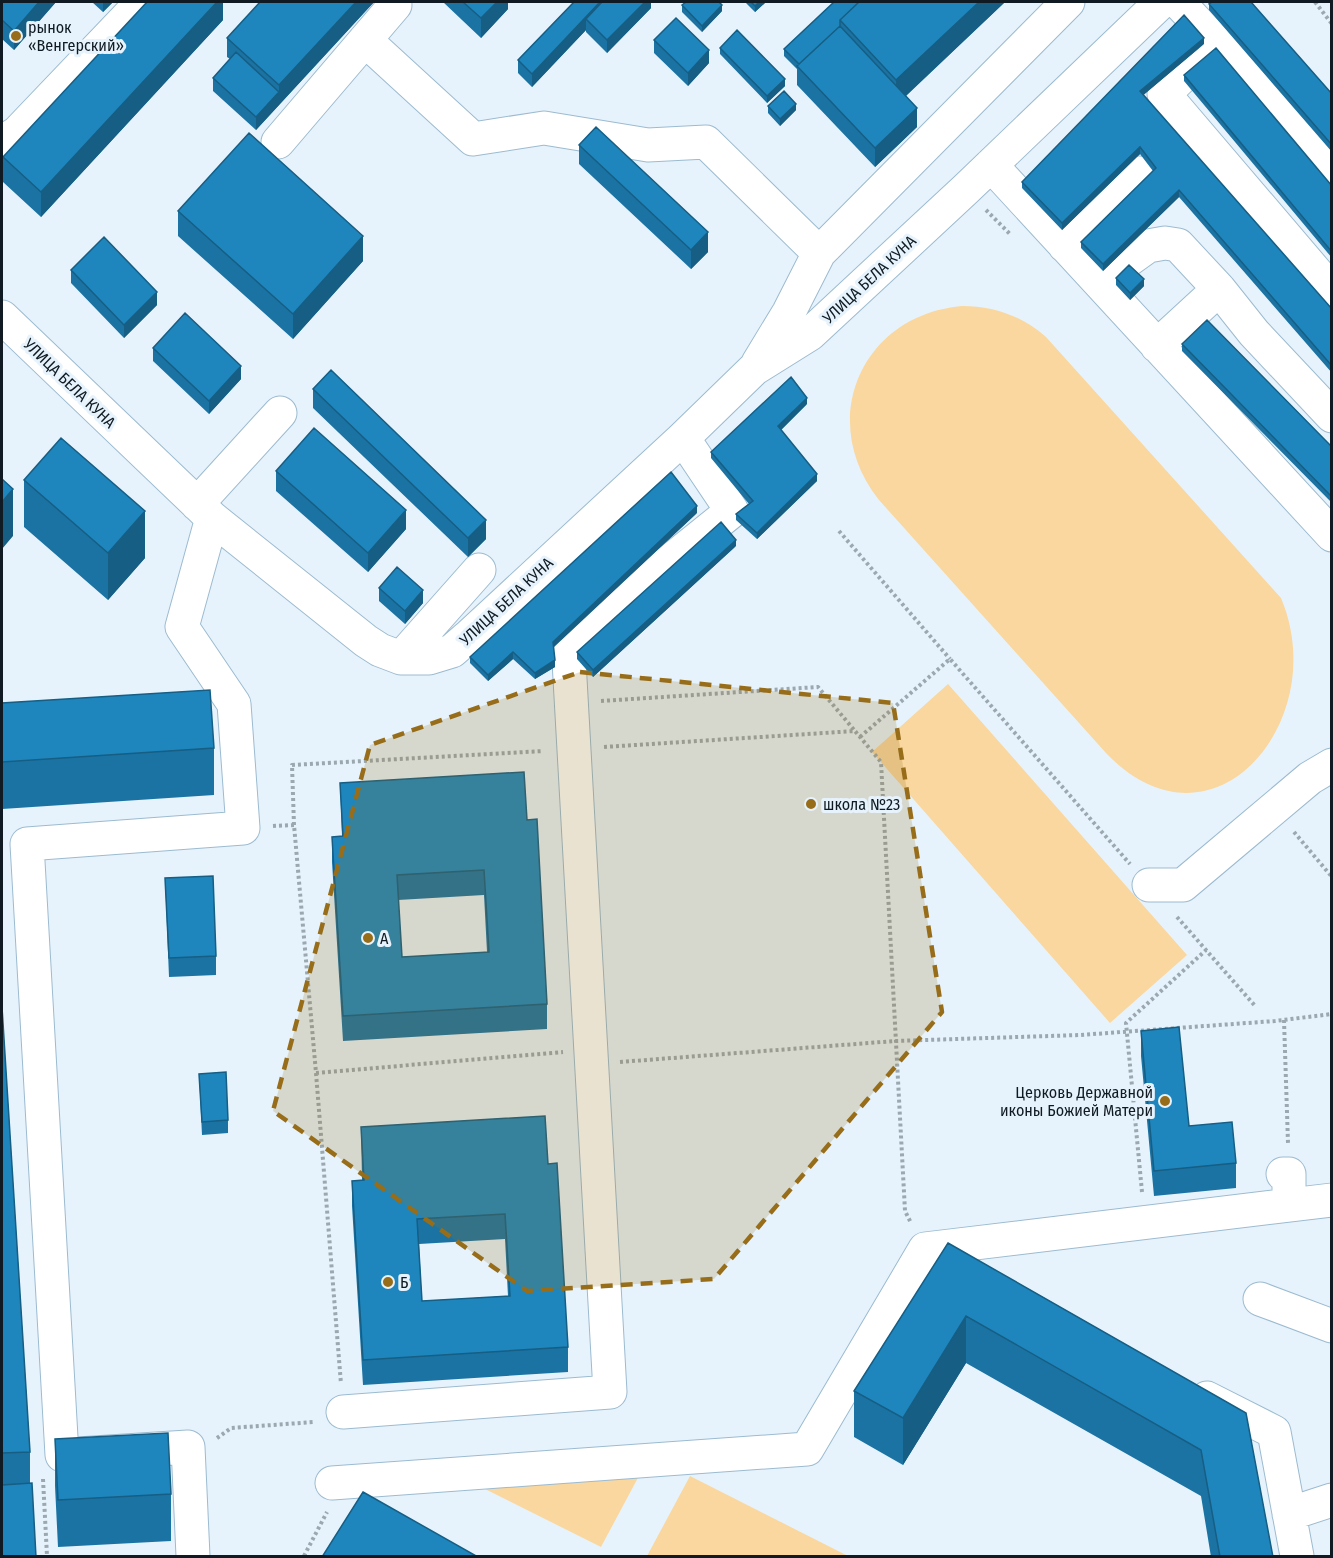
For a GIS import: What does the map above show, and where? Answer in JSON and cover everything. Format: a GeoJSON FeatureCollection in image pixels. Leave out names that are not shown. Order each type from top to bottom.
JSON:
{"type":"FeatureCollection","features":[{"type":"Feature","properties":{"kind":"street"},"geometry":{"type":"LineString","coordinates":[[2,142],[17,133],[142,2]]}},
{"type":"Feature","properties":{"kind":"street"},"geometry":{"type":"LineString","coordinates":[[754,369],[789,312],[819,253],[1068,2]]}},
{"type":"Feature","properties":{"kind":"street","name":"УЛИЦА БЕЛА КУНА"},"geometry":{"type":"LineString","coordinates":[[2,317],[204,511],[366,641],[400,658],[429,658],[452,651],[683,438],[754,369],[810,334],[1161,2]]}},
{"type":"Feature","properties":{"kind":"street"},"geometry":{"type":"LineString","coordinates":[[1179,2],[1332,176]]}},
{"type":"Feature","properties":{"kind":"street"},"geometry":{"type":"LineString","coordinates":[[278,142],[395,5]]}},
{"type":"Feature","properties":{"kind":"street"},"geometry":{"type":"LineString","coordinates":[[365,40],[473,139],[544,128],[648,145],[706,142],[819,253]]}},
{"type":"Feature","properties":{"kind":"street"},"geometry":{"type":"LineString","coordinates":[[1217,43],[1164,94],[1332,291]]}},
{"type":"Feature","properties":{"kind":"street"},"geometry":{"type":"LineString","coordinates":[[991,165],[1332,535]]}},
{"type":"Feature","properties":{"kind":"street"},"geometry":{"type":"LineString","coordinates":[[1065,246],[1139,173]]}},
{"type":"Feature","properties":{"kind":"street"},"geometry":{"type":"LineString","coordinates":[[1120,266],[1148,246],[1165,243],[1178,245],[1219,289],[1254,333],[1332,416]]}},
{"type":"Feature","properties":{"kind":"street"},"geometry":{"type":"LineString","coordinates":[[1157,346],[1219,289]]}},
{"type":"Feature","properties":{"kind":"street"},"geometry":{"type":"LineString","coordinates":[[193,1557],[188,1446],[62,1455],[27,844],[243,828],[234,704],[182,627],[204,511],[280,412]]}},
{"type":"Feature","properties":{"kind":"street"},"geometry":{"type":"LineString","coordinates":[[343,1412],[610,1392],[568,643],[732,511],[683,438]]}},
{"type":"Feature","properties":{"kind":"street"},"geometry":{"type":"LineString","coordinates":[[400,658],[479,570]]}},
{"type":"Feature","properties":{"kind":"street"},"geometry":{"type":"LineString","coordinates":[[199,706],[234,704]]}},
{"type":"Feature","properties":{"kind":"street"},"geometry":{"type":"LineString","coordinates":[[1149,885],[1183,885],[1310,778],[1332,765]]}},
{"type":"Feature","properties":{"kind":"street"},"geometry":{"type":"LineString","coordinates":[[379,1508],[332,1483],[807,1449],[925,1248],[1144,1222],[1287,1184],[1332,1200]]}},
{"type":"Feature","properties":{"kind":"street"},"geometry":{"type":"LineString","coordinates":[[1260,1299],[1332,1326]]}},
{"type":"Feature","properties":{"kind":"street"},"geometry":{"type":"LineString","coordinates":[[1181,1384],[1274,1432],[1297,1557]]}},
{"type":"Feature","properties":{"kind":"street"},"geometry":{"type":"LineString","coordinates":[[1289,1514],[1332,1500]]}},
{"type":"Feature","properties":{"kind":"path"},"geometry":{"type":"LineString","coordinates":[[1315,2],[1332,24]]}},
{"type":"Feature","properties":{"kind":"path"},"geometry":{"type":"LineString","coordinates":[[839,531],[1256,1007]]}},
{"type":"Feature","properties":{"kind":"path"},"geometry":{"type":"LineString","coordinates":[[860,737],[950,659]]}},
{"type":"Feature","properties":{"kind":"path"},"geometry":{"type":"LineString","coordinates":[[572,703],[818,687],[881,762],[905,1211],[925,1248]]}},
{"type":"Feature","properties":{"kind":"path"},"geometry":{"type":"LineString","coordinates":[[231,1428],[344,1420],[294,825],[292,765],[855,731]]}},
{"type":"Feature","properties":{"kind":"path"},"geometry":{"type":"LineString","coordinates":[[1275,808],[1332,877]]}},
{"type":"Feature","properties":{"kind":"path"},"geometry":{"type":"LineString","coordinates":[[243,828],[294,825]]}},
{"type":"Feature","properties":{"kind":"path"},"geometry":{"type":"LineString","coordinates":[[1144,1222],[1126,1023],[1206,950]]}},
{"type":"Feature","properties":{"kind":"path"},"geometry":{"type":"LineString","coordinates":[[316,1073],[573,1052],[592,1064],[895,1041],[1080,1035],[1284,1020],[1332,1014]]}},
{"type":"Feature","properties":{"kind":"path"},"geometry":{"type":"LineString","coordinates":[[1284,1020],[1287,1184]]}},
{"type":"Feature","properties":{"kind":"path"},"geometry":{"type":"LineString","coordinates":[[46,1557],[43,1475],[62,1455]]}},
{"type":"Feature","properties":{"kind":"path"},"geometry":{"type":"LineString","coordinates":[[304,1557],[340,1487]]}},
{"type":"Feature","properties":{"kind":"highlighted area"},"geometry":{"type":"Polygon","coordinates":[[[580,672],[893,703],[942,1012],[714,1279],[527,1291],[273,1111],[370,745],[580,672]]]}},
{"type":"Feature","properties":{"kind":"shaded area"},"geometry":{"type":"Polygon","coordinates":[[[962,306],[974,306],[1007,314],[1027,323],[1046,337],[1281,598],[1293,645],[1290,690],[1276,730],[1253,763],[1222,785],[1185,793],[1146,783],[1106,753],[879,500],[860,469],[851,438],[851,406],[859,377],[875,351],[898,329],[927,314],[962,306]]]}},
{"type":"Feature","properties":{"kind":"shaded area"},"geometry":{"type":"Polygon","coordinates":[[[948,684],[1187,955],[1110,1023],[872,752],[948,684]]]}},
{"type":"Feature","properties":{"kind":"shaded area"},"geometry":{"type":"Polygon","coordinates":[[[640,1474],[601,1547],[481,1487],[640,1474]]]}},
{"type":"Feature","properties":{"kind":"shaded area"},"geometry":{"type":"Polygon","coordinates":[[[690,1476],[848,1556],[647,1556],[690,1476]]]}},
{"type":"Feature","properties":{"kind":"building"},"geometry":{"type":"Polygon","coordinates":[[[2,2],[39,2],[14,31],[2,20],[2,2]]]}},
{"type":"Feature","properties":{"kind":"building"},"geometry":{"type":"Polygon","coordinates":[[[147,2],[217,2],[41,192],[3,157],[147,2]]]}},
{"type":"Feature","properties":{"kind":"building"},"geometry":{"type":"Polygon","coordinates":[[[260,2],[356,2],[279,85],[227,38],[260,2]]]}},
{"type":"Feature","properties":{"kind":"building"},"geometry":{"type":"Polygon","coordinates":[[[463,2],[497,2],[481,18],[463,2]]]}},
{"type":"Feature","properties":{"kind":"building"},"geometry":{"type":"Polygon","coordinates":[[[574,2],[600,2],[532,74],[518,60],[574,2]]]}},
{"type":"Feature","properties":{"kind":"building"},"geometry":{"type":"Polygon","coordinates":[[[602,2],[645,2],[607,40],[586,19],[602,2]]]}},
{"type":"Feature","properties":{"kind":"building"},"geometry":{"type":"Polygon","coordinates":[[[686,2],[719,2],[722,5],[702,26],[682,5],[686,2]]]}},
{"type":"Feature","properties":{"kind":"building"},"geometry":{"type":"Polygon","coordinates":[[[834,2],[859,2],[840,20],[840,26],[799,64],[784,49],[834,2]]]}},
{"type":"Feature","properties":{"kind":"building"},"geometry":{"type":"Polygon","coordinates":[[[859,2],[979,2],[896,80],[840,20],[859,2]]]}},
{"type":"Feature","properties":{"kind":"building"},"geometry":{"type":"Polygon","coordinates":[[[1212,2],[1251,2],[1332,94],[1332,145],[1209,4],[1212,2]]]}},
{"type":"Feature","properties":{"kind":"building"},"geometry":{"type":"Polygon","coordinates":[[[1184,15],[1204,38],[1140,91],[1332,309],[1332,366],[1179,190],[1103,264],[1081,242],[1156,168],[1140,147],[1062,223],[1022,182],[1184,15]]]}},
{"type":"Feature","properties":{"kind":"building"},"geometry":{"type":"Polygon","coordinates":[[[676,18],[709,50],[688,73],[654,40],[676,18]]]}},
{"type":"Feature","properties":{"kind":"building"},"geometry":{"type":"Polygon","coordinates":[[[840,26],[917,108],[875,148],[797,66],[840,26]]]}},
{"type":"Feature","properties":{"kind":"building"},"geometry":{"type":"Polygon","coordinates":[[[737,30],[785,79],[767,96],[720,48],[737,30]]]}},
{"type":"Feature","properties":{"kind":"building"},"geometry":{"type":"Polygon","coordinates":[[[1216,48],[1332,186],[1332,252],[1184,75],[1216,48]]]}},
{"type":"Feature","properties":{"kind":"building"},"geometry":{"type":"Polygon","coordinates":[[[236,52],[279,92],[256,117],[213,78],[236,52]]]}},
{"type":"Feature","properties":{"kind":"building"},"geometry":{"type":"Polygon","coordinates":[[[784,91],[796,104],[780,119],[768,106],[784,91]]]}},
{"type":"Feature","properties":{"kind":"building"},"geometry":{"type":"Polygon","coordinates":[[[596,127],[708,232],[691,250],[579,145],[596,127]]]}},
{"type":"Feature","properties":{"kind":"building"},"geometry":{"type":"Polygon","coordinates":[[[249,133],[363,236],[293,314],[178,211],[249,133]]]}},
{"type":"Feature","properties":{"kind":"building"},"geometry":{"type":"Polygon","coordinates":[[[104,237],[157,292],[124,325],[71,270],[104,237]]]}},
{"type":"Feature","properties":{"kind":"building"},"geometry":{"type":"Polygon","coordinates":[[[1129,265],[1144,279],[1130,293],[1116,278],[1129,265]]]}},
{"type":"Feature","properties":{"kind":"building"},"geometry":{"type":"Polygon","coordinates":[[[185,313],[241,366],[209,401],[153,348],[185,313]]]}},
{"type":"Feature","properties":{"kind":"building"},"geometry":{"type":"Polygon","coordinates":[[[1207,320],[1332,447],[1332,497],[1182,344],[1207,320]]]}},
{"type":"Feature","properties":{"kind":"building"},"geometry":{"type":"Polygon","coordinates":[[[331,370],[486,520],[468,538],[313,389],[331,370]]]}},
{"type":"Feature","properties":{"kind":"building"},"geometry":{"type":"Polygon","coordinates":[[[791,377],[807,398],[778,426],[817,474],[757,533],[736,514],[753,501],[711,452],[791,377]]]}},
{"type":"Feature","properties":{"kind":"building"},"geometry":{"type":"Polygon","coordinates":[[[314,428],[406,510],[368,553],[276,471],[314,428]]]}},
{"type":"Feature","properties":{"kind":"building"},"geometry":{"type":"Polygon","coordinates":[[[61,438],[145,511],[108,553],[24,480],[61,438]]]}},
{"type":"Feature","properties":{"kind":"building"},"geometry":{"type":"Polygon","coordinates":[[[671,472],[697,506],[553,642],[555,660],[535,673],[513,652],[488,675],[470,657],[671,472]]]}},
{"type":"Feature","properties":{"kind":"building"},"geometry":{"type":"Polygon","coordinates":[[[2,479],[13,489],[2,502],[2,479]]]}},
{"type":"Feature","properties":{"kind":"building"},"geometry":{"type":"Polygon","coordinates":[[[721,522],[736,540],[593,670],[577,652],[721,522]]]}},
{"type":"Feature","properties":{"kind":"building"},"geometry":{"type":"Polygon","coordinates":[[[397,567],[423,590],[405,611],[379,588],[397,567]]]}},
{"type":"Feature","properties":{"kind":"building"},"geometry":{"type":"Polygon","coordinates":[[[210,690],[214,748],[2,762],[2,703],[210,690]]]}},
{"type":"Feature","properties":{"kind":"building","name":"А"},"geometry":{"type":"Polygon","coordinates":[[[524,772],[527,820],[537,819],[547,1004],[343,1016],[332,837],[343,836],[340,783],[524,772]],[[484,870],[397,875],[402,957],[489,952],[484,870]]]}},
{"type":"Feature","properties":{"kind":"building"},"geometry":{"type":"Polygon","coordinates":[[[213,876],[216,956],[169,958],[165,878],[213,876]]]}},
{"type":"Feature","properties":{"kind":"building"},"geometry":{"type":"Polygon","coordinates":[[[2,1007],[30,1452],[2,1453],[2,1007]]]}},
{"type":"Feature","properties":{"kind":"building","name":"Церковь Державной иконы Божией Матери"},"geometry":{"type":"Polygon","coordinates":[[[1179,1027],[1189,1126],[1232,1122],[1236,1163],[1154,1171],[1141,1031],[1179,1027]]]}},
{"type":"Feature","properties":{"kind":"building"},"geometry":{"type":"Polygon","coordinates":[[[226,1072],[228,1120],[202,1122],[199,1074],[226,1072]]]}},
{"type":"Feature","properties":{"kind":"building","name":"Б"},"geometry":{"type":"Polygon","coordinates":[[[545,1116],[548,1164],[557,1163],[568,1347],[363,1360],[352,1181],[364,1180],[361,1127],[545,1116]],[[505,1214],[417,1219],[422,1301],[510,1296],[505,1214]]]}},
{"type":"Feature","properties":{"kind":"building"},"geometry":{"type":"Polygon","coordinates":[[[948,1243],[1246,1413],[1273,1557],[1220,1557],[1201,1450],[966,1316],[903,1418],[854,1391],[948,1243]]]}},
{"type":"Feature","properties":{"kind":"building"},"geometry":{"type":"Polygon","coordinates":[[[168,1433],[171,1494],[58,1500],[55,1439],[168,1433]]]}},
{"type":"Feature","properties":{"kind":"building"},"geometry":{"type":"Polygon","coordinates":[[[32,1483],[36,1557],[2,1557],[2,1485],[32,1483]]]}},
{"type":"Feature","properties":{"kind":"building"},"geometry":{"type":"Polygon","coordinates":[[[363,1492],[478,1557],[322,1557],[363,1492]]]}},
{"type":"Feature","properties":{"kind":"place","name":"рынок «Венгерский»"},"geometry":{"type":"Point","coordinates":[16,36]}},
{"type":"Feature","properties":{"kind":"place","name":"школа №23"},"geometry":{"type":"Point","coordinates":[811,804]}},
{"type":"Feature","properties":{"kind":"place","name":"А"},"geometry":{"type":"Point","coordinates":[368,938]}},
{"type":"Feature","properties":{"kind":"place","name":"Церковь Державной иконы Божией Матери"},"geometry":{"type":"Point","coordinates":[1165,1101]}},
{"type":"Feature","properties":{"kind":"place","name":"Б"},"geometry":{"type":"Point","coordinates":[388,1282]}}]}
